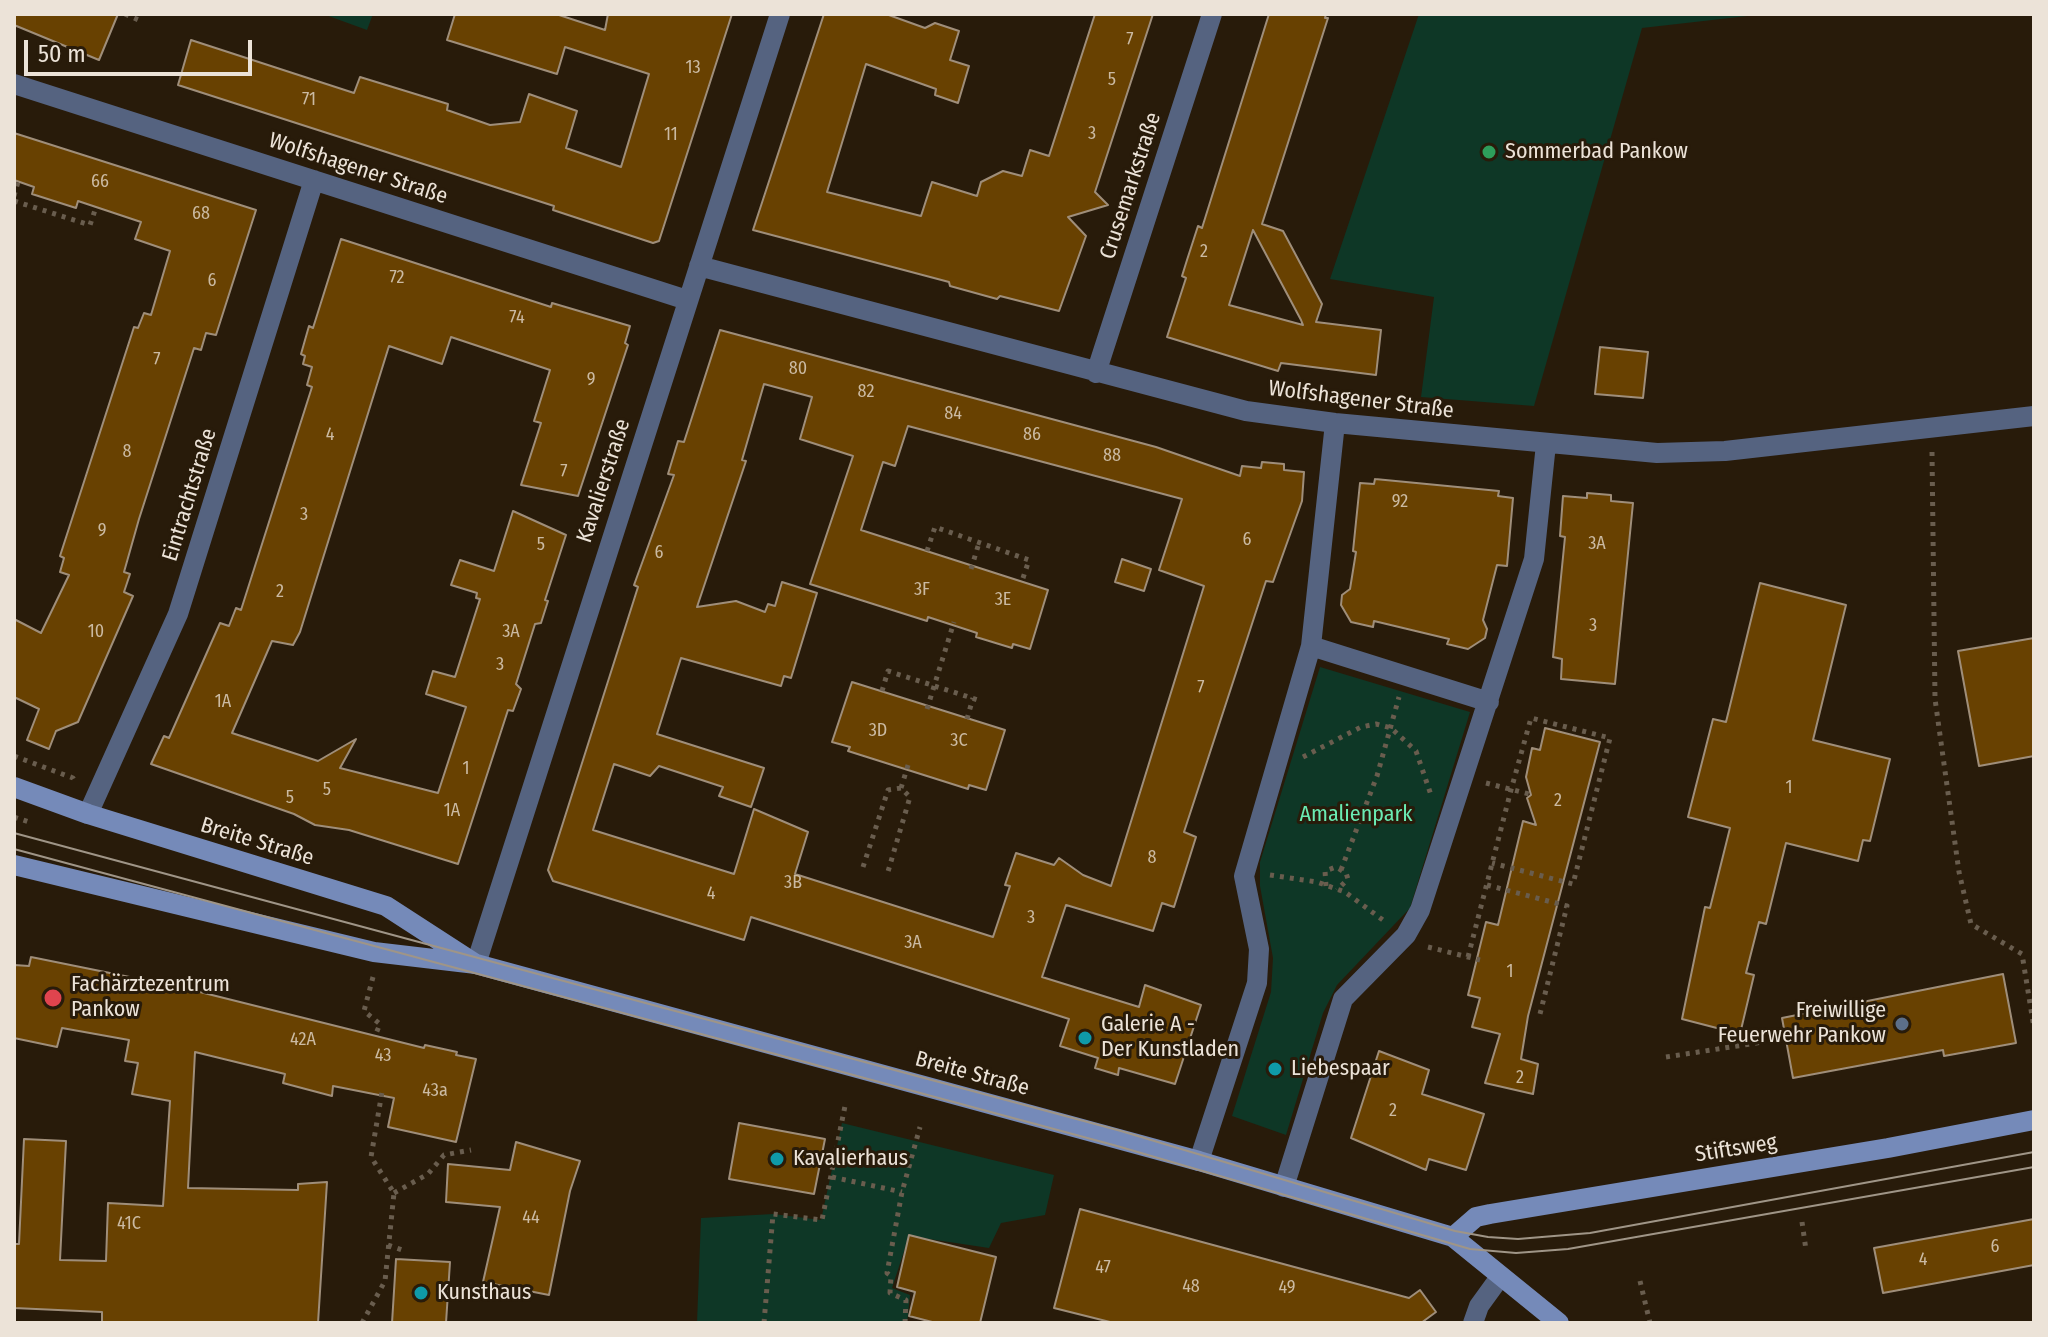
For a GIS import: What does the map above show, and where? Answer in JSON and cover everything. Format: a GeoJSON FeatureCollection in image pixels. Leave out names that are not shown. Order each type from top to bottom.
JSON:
{"type":"FeatureCollection","features":[{"type":"Feature","properties":{"kind":"main road","name":"Breite Straße"},"geometry":{"type":"LineString","coordinates":[[14,787],[88,814],[377,902],[476,964]]}},
{"type":"Feature","properties":{"kind":"main road","name":"Breite Straße"},"geometry":{"type":"LineString","coordinates":[[14,865],[374,952],[476,964],[1199,1161],[1453,1237]]}},
{"type":"Feature","properties":{"kind":"main road","name":"Stiftsweg"},"geometry":{"type":"LineString","coordinates":[[1453,1237],[1476,1217],[1490,1214],[1846,1156],[2034,1120]]}},
{"type":"Feature","properties":{"kind":"main road"},"geometry":{"type":"LineString","coordinates":[[1453,1237],[1559,1323]]}},
{"type":"Feature","properties":{"kind":"street","name":"Kavalierstraße"},"geometry":{"type":"LineString","coordinates":[[476,964],[780,14]]}},
{"type":"Feature","properties":{"kind":"street","name":"Crusemarkstraße"},"geometry":{"type":"LineString","coordinates":[[1096,373],[1212,14]]}},
{"type":"Feature","properties":{"kind":"street","name":"Wolfshagener Straße"},"geometry":{"type":"LineString","coordinates":[[14,84],[687,300]]}},
{"type":"Feature","properties":{"kind":"street","name":"Eintrachtstraße"},"geometry":{"type":"LineString","coordinates":[[88,814],[178,614],[314,180]]}},
{"type":"Feature","properties":{"kind":"street","name":"Wolfshagener Straße"},"geometry":{"type":"LineString","coordinates":[[699,266],[1246,411],[1335,423],[1657,453],[1725,451],[2034,416]]}},
{"type":"Feature","properties":{"kind":"street"},"geometry":{"type":"LineString","coordinates":[[1199,1161],[1257,983],[1259,949],[1247,896],[1246,865],[1311,646],[1335,423]]}},
{"type":"Feature","properties":{"kind":"street"},"geometry":{"type":"LineString","coordinates":[[1284,1187],[1336,1013],[1354,985],[1415,922],[1534,559],[1546,444]]}},
{"type":"Feature","properties":{"kind":"street"},"geometry":{"type":"LineString","coordinates":[[1311,646],[1489,702]]}},
{"type":"Feature","properties":{"kind":"street"},"geometry":{"type":"LineString","coordinates":[[1473,1323],[1479,1306],[1500,1277]]}},
{"type":"Feature","properties":{"kind":"path"},"geometry":{"type":"LineString","coordinates":[[125,14],[141,21]]}},
{"type":"Feature","properties":{"kind":"path"},"geometry":{"type":"LineString","coordinates":[[18,182],[14,199],[90,225],[96,207]]}},
{"type":"Feature","properties":{"kind":"path"},"geometry":{"type":"LineString","coordinates":[[1932,451],[1935,699],[1959,872],[1971,924],[2022,954],[2034,1028]]}},
{"type":"Feature","properties":{"kind":"path"},"geometry":{"type":"LineString","coordinates":[[927,551],[935,527],[1029,560],[1022,581]]}},
{"type":"Feature","properties":{"kind":"path"},"geometry":{"type":"LineString","coordinates":[[971,569],[979,543]]}},
{"type":"Feature","properties":{"kind":"path"},"geometry":{"type":"LineString","coordinates":[[927,709],[954,622]]}},
{"type":"Feature","properties":{"kind":"path"},"geometry":{"type":"LineString","coordinates":[[882,691],[888,671],[975,699],[967,719]]}},
{"type":"Feature","properties":{"kind":"path"},"geometry":{"type":"LineString","coordinates":[[1341,870],[1377,776],[1395,714]]}},
{"type":"Feature","properties":{"kind":"path"},"geometry":{"type":"LineString","coordinates":[[1468,957],[1487,885],[1492,863],[1511,790],[1531,718],[1610,738],[1573,884],[1492,863]]}},
{"type":"Feature","properties":{"kind":"path"},"geometry":{"type":"LineString","coordinates":[[1300,758],[1361,727],[1376,724],[1391,728],[1416,751],[1435,807]]}},
{"type":"Feature","properties":{"kind":"path"},"geometry":{"type":"LineString","coordinates":[[901,788],[909,762]]}},
{"type":"Feature","properties":{"kind":"path"},"geometry":{"type":"LineString","coordinates":[[1477,781],[1529,794]]}},
{"type":"Feature","properties":{"kind":"path"},"geometry":{"type":"LineString","coordinates":[[863,867],[888,790],[901,788]]}},
{"type":"Feature","properties":{"kind":"path"},"geometry":{"type":"LineString","coordinates":[[887,875],[910,797],[901,788]]}},
{"type":"Feature","properties":{"kind":"path"},"geometry":{"type":"LineString","coordinates":[[1326,887],[1325,871],[1336,867],[1348,879],[1335,891]]}},
{"type":"Feature","properties":{"kind":"path"},"geometry":{"type":"LineString","coordinates":[[1257,875],[1281,876],[1345,892],[1397,931]]}},
{"type":"Feature","properties":{"kind":"path"},"geometry":{"type":"LineString","coordinates":[[1487,885],[1567,906],[1540,1014]]}},
{"type":"Feature","properties":{"kind":"path"},"geometry":{"type":"LineString","coordinates":[[1419,944],[1480,960]]}},
{"type":"Feature","properties":{"kind":"path"},"geometry":{"type":"LineString","coordinates":[[373,977],[364,1011],[380,1024],[375,1036]]}},
{"type":"Feature","properties":{"kind":"path"},"geometry":{"type":"LineString","coordinates":[[1666,1057],[1763,1042]]}},
{"type":"Feature","properties":{"kind":"path"},"geometry":{"type":"LineString","coordinates":[[362,1323],[385,1281],[394,1193],[371,1157],[382,1092]]}},
{"type":"Feature","properties":{"kind":"path"},"geometry":{"type":"LineString","coordinates":[[764,1323],[773,1214],[822,1220],[845,1106]]}},
{"type":"Feature","properties":{"kind":"path"},"geometry":{"type":"LineString","coordinates":[[905,1323],[906,1300],[890,1293],[891,1276],[887,1273],[902,1192],[920,1127]]}},
{"type":"Feature","properties":{"kind":"path"},"geometry":{"type":"LineString","coordinates":[[394,1193],[428,1174],[444,1155],[471,1150]]}},
{"type":"Feature","properties":{"kind":"path"},"geometry":{"type":"LineString","coordinates":[[832,1177],[902,1192]]}},
{"type":"Feature","properties":{"kind":"path"},"geometry":{"type":"LineString","coordinates":[[1802,1222],[1806,1250]]}},
{"type":"Feature","properties":{"kind":"path"},"geometry":{"type":"LineString","coordinates":[[388,1245],[405,1251]]}},
{"type":"Feature","properties":{"kind":"path"},"geometry":{"type":"LineString","coordinates":[[1640,1281],[1650,1323]]}},
{"type":"Feature","properties":{"kind":"green space"},"geometry":{"type":"Polygon","coordinates":[[[323,14],[373,14],[367,30],[323,14]]]}},
{"type":"Feature","properties":{"kind":"green space","name":"Sommerbad Pankow"},"geometry":{"type":"Polygon","coordinates":[[[1419,14],[1765,14],[1642,28],[1534,406],[1421,397],[1434,297],[1330,279],[1419,14]]]}},
{"type":"Feature","properties":{"kind":"green space","name":"Amalienpark"},"geometry":{"type":"Polygon","coordinates":[[[1320,667],[1470,712],[1410,908],[1337,985],[1323,1013],[1286,1135],[1232,1116],[1271,992],[1273,958],[1260,886],[1260,862],[1320,667]]]}},
{"type":"Feature","properties":{"kind":"green space"},"geometry":{"type":"Polygon","coordinates":[[[842,1123],[1054,1175],[1045,1215],[1001,1223],[989,1248],[909,1236],[892,1288],[910,1295],[907,1323],[697,1323],[701,1218],[773,1214],[821,1220],[842,1123]]]}},
{"type":"Feature","properties":{"kind":"building"},"geometry":{"type":"Polygon","coordinates":[[[14,14],[118,14],[99,60],[14,25],[14,14]]]}},
{"type":"Feature","properties":{"kind":"building"},"geometry":{"type":"Polygon","coordinates":[[[455,14],[556,14],[605,30],[608,14],[732,14],[659,241],[653,243],[553,210],[554,206],[178,85],[191,40],[354,93],[360,77],[448,104],[447,110],[490,125],[520,122],[529,94],[577,111],[566,148],[621,167],[649,74],[565,47],[557,74],[447,40],[455,14]]]}},
{"type":"Feature","properties":{"kind":"building"},"geometry":{"type":"Polygon","coordinates":[[[824,14],[886,14],[925,28],[935,23],[959,31],[950,60],[969,66],[958,103],[935,95],[936,89],[866,64],[827,192],[921,216],[932,182],[977,196],[981,182],[1003,171],[1022,176],[1030,150],[1049,156],[1095,14],[1153,14],[1095,192],[1108,205],[1068,217],[1086,236],[1059,311],[1000,296],[997,299],[950,286],[949,282],[753,230],[824,14]]]}},
{"type":"Feature","properties":{"kind":"building"},"geometry":{"type":"Polygon","coordinates":[[[1269,14],[1326,14],[1325,18],[1328,18],[1262,224],[1283,231],[1322,304],[1316,322],[1381,330],[1376,375],[1281,363],[1278,371],[1167,337],[1186,278],[1182,276],[1187,260],[1198,226],[1202,228],[1269,14]],[[1253,230],[1229,305],[1303,325],[1253,230]]]}},
{"type":"Feature","properties":{"kind":"building"},"geometry":{"type":"Polygon","coordinates":[[[14,133],[256,210],[216,335],[206,333],[201,350],[194,348],[139,519],[124,572],[130,574],[124,592],[133,596],[78,722],[56,731],[49,749],[27,740],[39,709],[14,697],[14,619],[41,633],[69,575],[60,572],[64,558],[60,556],[134,327],[138,328],[144,313],[151,315],[170,251],[135,239],[141,222],[78,201],[76,208],[32,194],[34,187],[14,180],[14,133]]]}},
{"type":"Feature","properties":{"kind":"building"},"geometry":{"type":"Polygon","coordinates":[[[341,239],[551,307],[552,303],[630,326],[625,343],[628,345],[578,496],[521,485],[541,423],[534,421],[550,370],[451,337],[442,364],[389,346],[300,632],[293,645],[272,641],[232,733],[318,761],[356,739],[340,768],[438,793],[466,707],[426,694],[433,671],[455,677],[480,599],[476,598],[477,593],[451,585],[460,560],[494,571],[513,511],[566,535],[545,600],[548,601],[541,623],[535,624],[516,684],[521,689],[513,711],[508,710],[458,864],[349,830],[315,825],[294,814],[151,764],[164,736],[169,738],[220,623],[229,626],[236,608],[241,610],[312,387],[307,385],[312,367],[303,364],[305,356],[301,354],[309,326],[313,328],[341,239]]]}},
{"type":"Feature","properties":{"kind":"building"},"geometry":{"type":"Polygon","coordinates":[[[720,330],[1156,447],[1240,476],[1242,466],[1261,468],[1262,462],[1284,464],[1284,470],[1304,472],[1302,501],[1273,582],[1266,581],[1184,832],[1196,837],[1174,907],[1162,903],[1153,931],[1066,905],[1042,977],[1139,1007],[1145,985],[1201,1005],[1175,1084],[1119,1068],[1118,1075],[1095,1068],[1098,1058],[1060,1046],[1069,1019],[751,917],[744,940],[553,881],[548,870],[638,587],[634,585],[674,475],[668,474],[678,441],[684,442],[720,330]],[[764,384],[742,460],[746,461],[697,607],[736,601],[765,612],[768,604],[775,606],[782,582],[817,593],[791,678],[784,676],[781,686],[681,658],[657,734],[764,768],[751,807],[719,796],[723,787],[659,766],[650,776],[614,764],[593,830],[734,874],[754,809],[808,832],[795,874],[993,937],[1010,886],[1005,885],[1016,853],[1054,865],[1059,858],[1083,875],[1111,886],[1204,586],[1159,570],[1182,499],[908,426],[895,466],[883,462],[861,530],[1048,590],[1030,649],[1013,644],[1012,648],[928,617],[927,621],[810,584],[853,456],[800,439],[812,397],[764,384]]]}},
{"type":"Feature","properties":{"kind":"building"},"geometry":{"type":"Polygon","coordinates":[[[1600,347],[1648,352],[1643,398],[1595,394],[1600,347]]]}},
{"type":"Feature","properties":{"kind":"building"},"geometry":{"type":"Polygon","coordinates":[[[1375,479],[1499,491],[1498,496],[1513,498],[1507,566],[1497,565],[1483,620],[1487,629],[1485,638],[1468,649],[1447,644],[1449,639],[1374,621],[1373,627],[1351,622],[1341,605],[1342,595],[1350,589],[1356,552],[1353,551],[1360,483],[1374,484],[1375,479]]]}},
{"type":"Feature","properties":{"kind":"building"},"geometry":{"type":"Polygon","coordinates":[[[1587,493],[1611,495],[1611,501],[1633,503],[1615,684],[1561,679],[1562,659],[1553,657],[1565,537],[1560,536],[1563,496],[1587,498],[1587,493]]]}},
{"type":"Feature","properties":{"kind":"building"},"geometry":{"type":"Polygon","coordinates":[[[1122,559],[1151,569],[1144,591],[1115,582],[1122,559]]]}},
{"type":"Feature","properties":{"kind":"building"},"geometry":{"type":"Polygon","coordinates":[[[1760,583],[1846,605],[1813,740],[1890,759],[1870,841],[1863,840],[1858,861],[1786,843],[1766,924],[1759,922],[1746,973],[1754,975],[1740,1034],[1682,1019],[1705,907],[1710,908],[1730,828],[1688,817],[1713,719],[1726,722],[1760,583]]]}},
{"type":"Feature","properties":{"kind":"building"},"geometry":{"type":"Polygon","coordinates":[[[2034,638],[2034,756],[1979,766],[1958,651],[2034,638]]]}},
{"type":"Feature","properties":{"kind":"building"},"geometry":{"type":"Polygon","coordinates":[[[852,682],[1005,730],[986,790],[969,785],[968,789],[848,751],[850,747],[832,742],[852,682]]]}},
{"type":"Feature","properties":{"kind":"building"},"geometry":{"type":"Polygon","coordinates":[[[1545,728],[1600,742],[1528,1016],[1521,1059],[1538,1064],[1533,1094],[1485,1083],[1500,1034],[1472,1027],[1480,998],[1468,995],[1486,922],[1498,925],[1523,821],[1536,825],[1527,798],[1531,795],[1526,777],[1532,748],[1540,750],[1545,728]]]}},
{"type":"Feature","properties":{"kind":"building"},"geometry":{"type":"Polygon","coordinates":[[[31,957],[184,988],[476,1059],[456,1142],[388,1127],[394,1098],[333,1086],[332,1096],[283,1083],[285,1074],[195,1052],[188,1188],[298,1190],[298,1184],[327,1182],[318,1323],[102,1323],[102,1312],[14,1308],[15,1244],[19,1244],[24,1139],[66,1141],[60,1260],[106,1261],[108,1203],[163,1206],[170,1101],[132,1094],[138,1063],[125,1061],[129,1040],[62,1028],[57,1047],[14,1038],[14,965],[29,966],[31,957]]]}},
{"type":"Feature","properties":{"kind":"building"},"geometry":{"type":"Polygon","coordinates":[[[2003,974],[2016,1043],[1944,1056],[1943,1050],[1793,1078],[1782,1018],[2003,974]]]}},
{"type":"Feature","properties":{"kind":"building"},"geometry":{"type":"Polygon","coordinates":[[[1379,1051],[1429,1070],[1422,1094],[1484,1114],[1466,1170],[1429,1159],[1426,1170],[1351,1138],[1379,1051]]]}},
{"type":"Feature","properties":{"kind":"building","name":"Kavalierhaus"},"geometry":{"type":"Polygon","coordinates":[[[739,1123],[825,1139],[814,1194],[729,1179],[739,1123]]]}},
{"type":"Feature","properties":{"kind":"building"},"geometry":{"type":"Polygon","coordinates":[[[516,1142],[580,1161],[570,1191],[549,1295],[483,1282],[500,1207],[446,1202],[448,1164],[510,1170],[516,1142]]]}},
{"type":"Feature","properties":{"kind":"building"},"geometry":{"type":"Polygon","coordinates":[[[1080,1209],[1409,1298],[1420,1290],[1436,1312],[1421,1323],[1114,1323],[1054,1308],[1080,1209]]]}},
{"type":"Feature","properties":{"kind":"building"},"geometry":{"type":"Polygon","coordinates":[[[2034,1219],[2034,1265],[1883,1293],[1874,1248],[2034,1219]]]}},
{"type":"Feature","properties":{"kind":"building"},"geometry":{"type":"Polygon","coordinates":[[[909,1235],[996,1257],[980,1323],[936,1323],[909,1316],[915,1292],[897,1287],[909,1235]]]}},
{"type":"Feature","properties":{"kind":"building","name":"Kunsthaus"},"geometry":{"type":"Polygon","coordinates":[[[396,1259],[450,1262],[446,1323],[392,1323],[396,1259]]]}},
{"type":"Feature","properties":{"kind":"tram line"},"geometry":{"type":"LineString","coordinates":[[14,833],[1121,1131],[1455,1231],[1488,1237],[1518,1239],[1590,1233],[2034,1152]]}},
{"type":"Feature","properties":{"kind":"tram line"},"geometry":{"type":"LineString","coordinates":[[14,849],[1117,1146],[1470,1249],[1516,1253],[1568,1249],[2034,1167]]}},
{"type":"Feature","properties":{"kind":"place","name":"Sommerbad Pankow"},"geometry":{"type":"Point","coordinates":[1489,152]}},
{"type":"Feature","properties":{"kind":"place","name":"Fachärztezentrum Pankow"},"geometry":{"type":"Point","coordinates":[53,998]}},
{"type":"Feature","properties":{"kind":"place","name":"Freiwillige Feuerwehr Pankow"},"geometry":{"type":"Point","coordinates":[1902,1024]}},
{"type":"Feature","properties":{"kind":"place","name":"Galerie A - Der Kunstladen"},"geometry":{"type":"Point","coordinates":[1085,1038]}},
{"type":"Feature","properties":{"kind":"place","name":"Liebespaar"},"geometry":{"type":"Point","coordinates":[1275,1069]}},
{"type":"Feature","properties":{"kind":"place","name":"Kavalierhaus"},"geometry":{"type":"Point","coordinates":[777,1159]}},
{"type":"Feature","properties":{"kind":"place","name":"Kunsthaus"},"geometry":{"type":"Point","coordinates":[421,1293]}}]}
